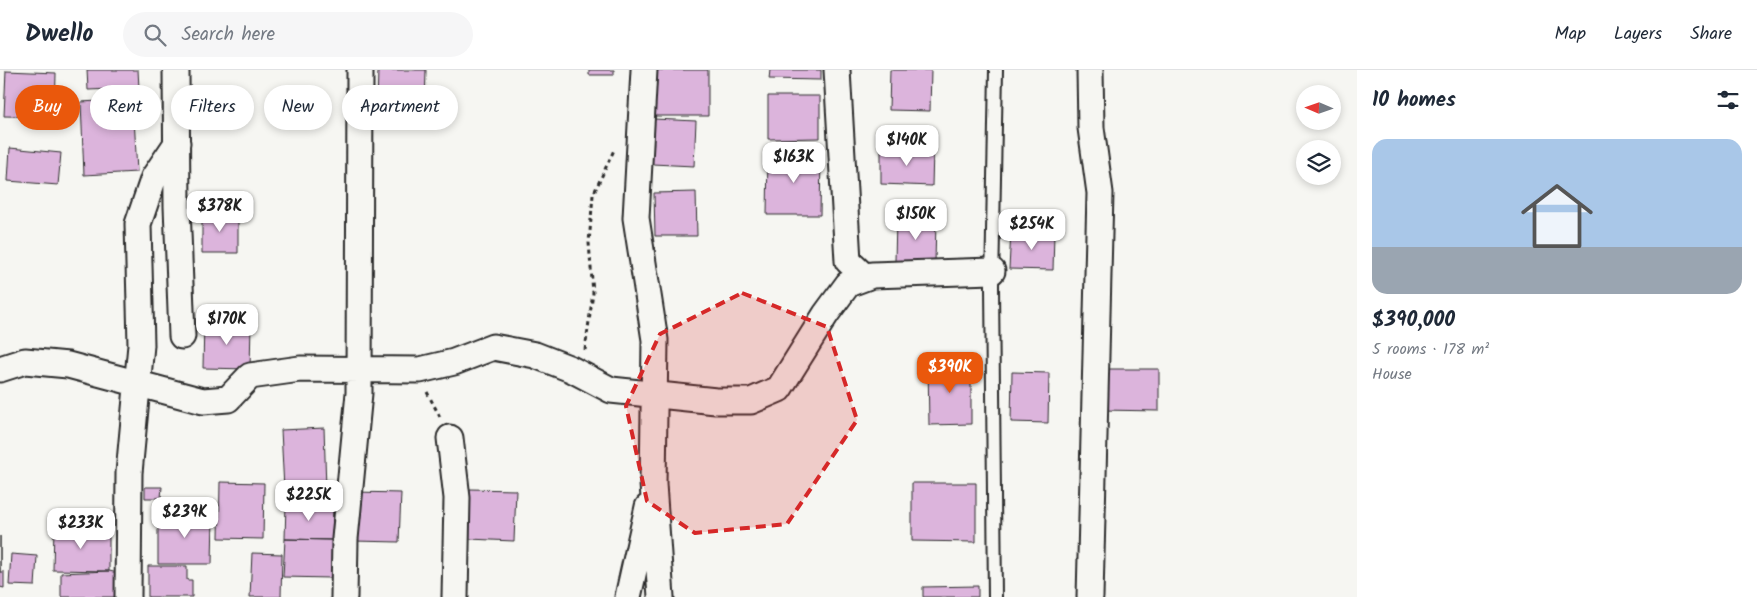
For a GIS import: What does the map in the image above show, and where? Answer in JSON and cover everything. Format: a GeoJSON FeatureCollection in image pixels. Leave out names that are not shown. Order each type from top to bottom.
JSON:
{"type":"FeatureCollection","features":[{"type":"Feature","properties":{"kind":"street"},"geometry":{"type":"LineString","coordinates":[[176,70],[182,336]]}},
{"type":"Feature","properties":{"kind":"street"},"geometry":{"type":"LineString","coordinates":[[344,597],[345,539],[359,370],[360,70]]}},
{"type":"Feature","properties":{"kind":"street"},"geometry":{"type":"LineString","coordinates":[[644,70],[636,218],[655,340],[654,484],[661,597]]}},
{"type":"Feature","properties":{"kind":"street"},"geometry":{"type":"LineString","coordinates":[[837,70],[848,261],[865,277]]}},
{"type":"Feature","properties":{"kind":"street"},"geometry":{"type":"LineString","coordinates":[[1090,70],[1091,128],[1100,193],[1090,597]]}},
{"type":"Feature","properties":{"kind":"street"},"geometry":{"type":"LineString","coordinates":[[128,597],[129,473],[141,345],[138,224],[154,177],[177,143]]}},
{"type":"Feature","properties":{"kind":"street"},"geometry":{"type":"LineString","coordinates":[[0,369],[25,360],[60,364],[204,401],[228,399],[250,376],[300,369],[422,370],[454,362],[493,347],[535,355],[572,369],[612,390],[716,401],[751,401],[779,389],[826,314],[848,284],[865,277],[889,274],[992,271]]}},
{"type":"Feature","properties":{"kind":"street"},"geometry":{"type":"LineString","coordinates":[[450,438],[457,498],[455,597]]}},
{"type":"Feature","properties":{"kind":"street"},"geometry":{"type":"LineString","coordinates":[[628,597],[637,550],[654,484]]}},
{"type":"Feature","properties":{"kind":"lane"},"geometry":{"type":"LineString","coordinates":[[995,597],[992,271],[996,70]]}},
{"type":"Feature","properties":{"kind":"path"},"geometry":{"type":"LineString","coordinates":[[572,369],[586,347],[593,292],[589,243],[592,195],[615,148]]}},
{"type":"Feature","properties":{"kind":"path"},"geometry":{"type":"LineString","coordinates":[[422,370],[428,397],[450,438]]}},
{"type":"Feature","properties":{"kind":"highlighted area"},"geometry":{"type":"Polygon","coordinates":[[[742,293],[827,327],[857,420],[787,524],[695,533],[647,501],[626,406],[660,334],[742,293]]]}},
{"type":"Feature","properties":{"kind":"building"},"geometry":{"type":"Polygon","coordinates":[[[87,70],[138,70],[139,85],[90,85],[90,90],[88,90],[87,70]]]}},
{"type":"Feature","properties":{"kind":"building"},"geometry":{"type":"Polygon","coordinates":[[[378,70],[426,70],[426,85],[378,85],[378,70]]]}},
{"type":"Feature","properties":{"kind":"building"},"geometry":{"type":"Polygon","coordinates":[[[589,70],[614,70],[614,75],[589,75],[589,70]]]}},
{"type":"Feature","properties":{"kind":"building"},"geometry":{"type":"Polygon","coordinates":[[[655,70],[708,70],[708,116],[654,116],[655,70]]]}},
{"type":"Feature","properties":{"kind":"building"},"geometry":{"type":"Polygon","coordinates":[[[770,70],[821,70],[821,80],[769,79],[770,70]]]}},
{"type":"Feature","properties":{"kind":"building"},"geometry":{"type":"Polygon","coordinates":[[[890,70],[931,70],[930,111],[889,110],[890,70]]]}},
{"type":"Feature","properties":{"kind":"building"},"geometry":{"type":"Polygon","coordinates":[[[6,71],[56,73],[56,85],[15,85],[15,116],[4,116],[6,71]]]}},
{"type":"Feature","properties":{"kind":"building"},"geometry":{"type":"Polygon","coordinates":[[[768,96],[820,96],[820,138],[768,139],[768,96]]]}},
{"type":"Feature","properties":{"kind":"building"},"geometry":{"type":"Polygon","coordinates":[[[90,101],[90,130],[135,130],[137,172],[84,175],[81,102],[90,101]]]}},
{"type":"Feature","properties":{"kind":"building"},"geometry":{"type":"Polygon","coordinates":[[[654,119],[696,121],[694,166],[652,164],[654,119]]]}},
{"type":"Feature","properties":{"kind":"building"},"geometry":{"type":"Polygon","coordinates":[[[10,148],[61,153],[58,185],[8,181],[10,148]]]}},
{"type":"Feature","properties":{"kind":"building"},"geometry":{"type":"Polygon","coordinates":[[[881,149],[933,150],[932,186],[881,184],[881,149]]]}},
{"type":"Feature","properties":{"kind":"building"},"geometry":{"type":"Polygon","coordinates":[[[768,154],[821,154],[820,215],[767,215],[768,154]]]}},
{"type":"Feature","properties":{"kind":"building"},"geometry":{"type":"Polygon","coordinates":[[[696,192],[697,236],[655,236],[654,193],[696,192]]]}},
{"type":"Feature","properties":{"kind":"building"},"geometry":{"type":"Polygon","coordinates":[[[202,213],[238,213],[238,253],[202,253],[202,213]]]}},
{"type":"Feature","properties":{"kind":"building"},"geometry":{"type":"Polygon","coordinates":[[[896,220],[936,221],[935,262],[895,261],[896,220]]]}},
{"type":"Feature","properties":{"kind":"building"},"geometry":{"type":"Polygon","coordinates":[[[1011,231],[1054,233],[1053,270],[1009,269],[1011,231]]]}},
{"type":"Feature","properties":{"kind":"building"},"geometry":{"type":"Polygon","coordinates":[[[204,322],[251,323],[250,369],[203,368],[204,322]]]}},
{"type":"Feature","properties":{"kind":"building"},"geometry":{"type":"Polygon","coordinates":[[[971,363],[971,424],[929,425],[928,364],[971,363]]]}},
{"type":"Feature","properties":{"kind":"building"},"geometry":{"type":"Polygon","coordinates":[[[1102,369],[1159,369],[1159,411],[1102,410],[1102,369]]]}},
{"type":"Feature","properties":{"kind":"building"},"geometry":{"type":"Polygon","coordinates":[[[1012,372],[1049,373],[1048,423],[1011,422],[1012,372]]]}},
{"type":"Feature","properties":{"kind":"building"},"geometry":{"type":"Polygon","coordinates":[[[324,428],[326,488],[284,489],[281,430],[324,428]]]}},
{"type":"Feature","properties":{"kind":"building"},"geometry":{"type":"Polygon","coordinates":[[[220,482],[264,483],[263,539],[219,538],[220,482]]]}},
{"type":"Feature","properties":{"kind":"building"},"geometry":{"type":"Polygon","coordinates":[[[912,483],[976,483],[976,542],[912,541],[912,483]]]}},
{"type":"Feature","properties":{"kind":"building"},"geometry":{"type":"Polygon","coordinates":[[[145,487],[162,487],[161,498],[145,498],[145,487]]]}},
{"type":"Feature","properties":{"kind":"building"},"geometry":{"type":"Polygon","coordinates":[[[470,489],[516,490],[514,541],[469,539],[470,489]]]}},
{"type":"Feature","properties":{"kind":"building"},"geometry":{"type":"Polygon","coordinates":[[[355,492],[401,493],[399,542],[354,541],[355,492]]]}},
{"type":"Feature","properties":{"kind":"building"},"geometry":{"type":"Polygon","coordinates":[[[286,504],[333,505],[332,540],[285,539],[286,504]]]}},
{"type":"Feature","properties":{"kind":"building"},"geometry":{"type":"Polygon","coordinates":[[[158,515],[213,515],[212,564],[158,564],[158,515]]]}},
{"type":"Feature","properties":{"kind":"building"},"geometry":{"type":"Polygon","coordinates":[[[54,528],[109,529],[109,571],[53,570],[54,528]]]}},
{"type":"Feature","properties":{"kind":"building"},"geometry":{"type":"Polygon","coordinates":[[[285,539],[332,540],[331,578],[283,577],[285,539]]]}},
{"type":"Feature","properties":{"kind":"building"},"geometry":{"type":"Polygon","coordinates":[[[252,553],[282,554],[281,597],[250,597],[252,553]]]}},
{"type":"Feature","properties":{"kind":"building"},"geometry":{"type":"Polygon","coordinates":[[[11,554],[37,556],[35,586],[9,585],[11,554]]]}},
{"type":"Feature","properties":{"kind":"building"},"geometry":{"type":"Polygon","coordinates":[[[148,566],[187,566],[187,580],[192,580],[192,597],[148,597],[148,566]]]}},
{"type":"Feature","properties":{"kind":"building"},"geometry":{"type":"Polygon","coordinates":[[[109,571],[118,573],[118,597],[61,597],[61,573],[109,571]]]}},
{"type":"Feature","properties":{"kind":"building"},"geometry":{"type":"Polygon","coordinates":[[[0,572],[4,572],[4,588],[0,587],[0,572]]]}},
{"type":"Feature","properties":{"kind":"building"},"geometry":{"type":"Polygon","coordinates":[[[978,586],[978,597],[923,597],[923,587],[978,586]]]}}]}
